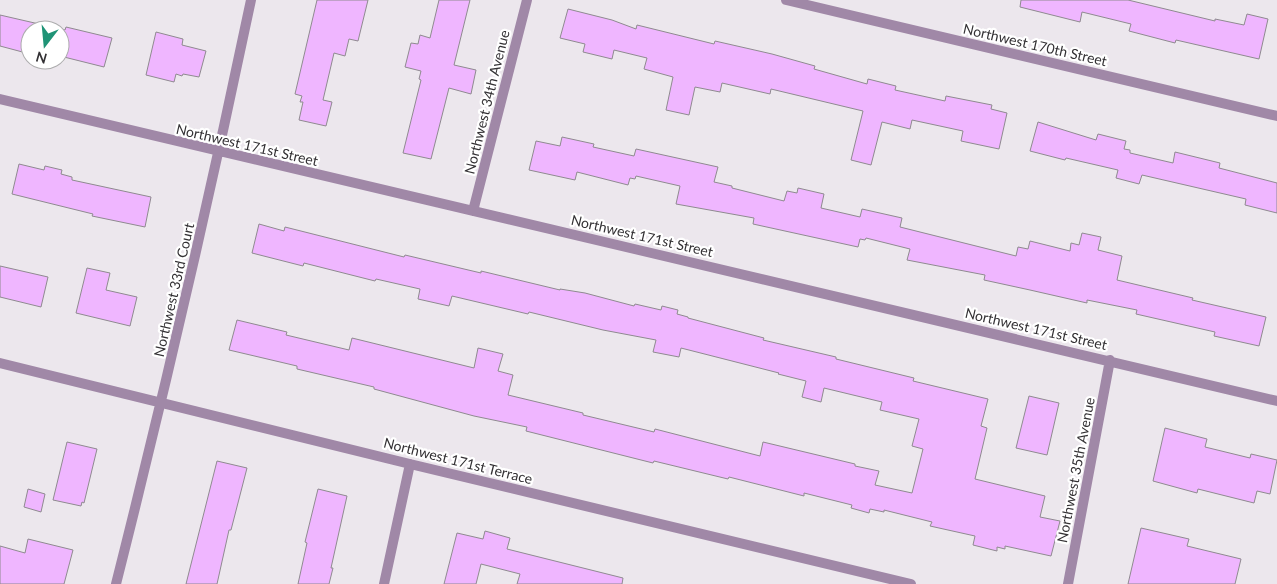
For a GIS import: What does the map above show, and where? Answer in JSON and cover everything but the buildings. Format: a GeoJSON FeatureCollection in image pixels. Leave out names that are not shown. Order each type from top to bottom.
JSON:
{"type":"FeatureCollection","features":[{"type":"Feature","properties":{"kind":"street","name":"Northwest 33rd Court"},"geometry":{"type":"LineString","coordinates":[[116,584],[162,402],[219,153],[251,0]]}},
{"type":"Feature","properties":{"kind":"street","name":"Northwest 34th Avenue"},"geometry":{"type":"LineString","coordinates":[[473,211],[527,0]]}},
{"type":"Feature","properties":{"kind":"street","name":"Northwest 170th Street"},"geometry":{"type":"LineString","coordinates":[[786,0],[1277,116]]}},
{"type":"Feature","properties":{"kind":"street","name":"Northwest 171st Street"},"geometry":{"type":"LineString","coordinates":[[0,100],[219,153],[1110,360],[1277,401]]}},
{"type":"Feature","properties":{"kind":"street","name":"Northwest 35th Avenue"},"geometry":{"type":"LineString","coordinates":[[1068,584],[1110,360]]}},
{"type":"Feature","properties":{"kind":"street","name":"Northwest 171st Terrace"},"geometry":{"type":"LineString","coordinates":[[0,363],[910,584]]}},
{"type":"Feature","properties":{"kind":"street"},"geometry":{"type":"LineString","coordinates":[[384,584],[410,464]]}}]}
